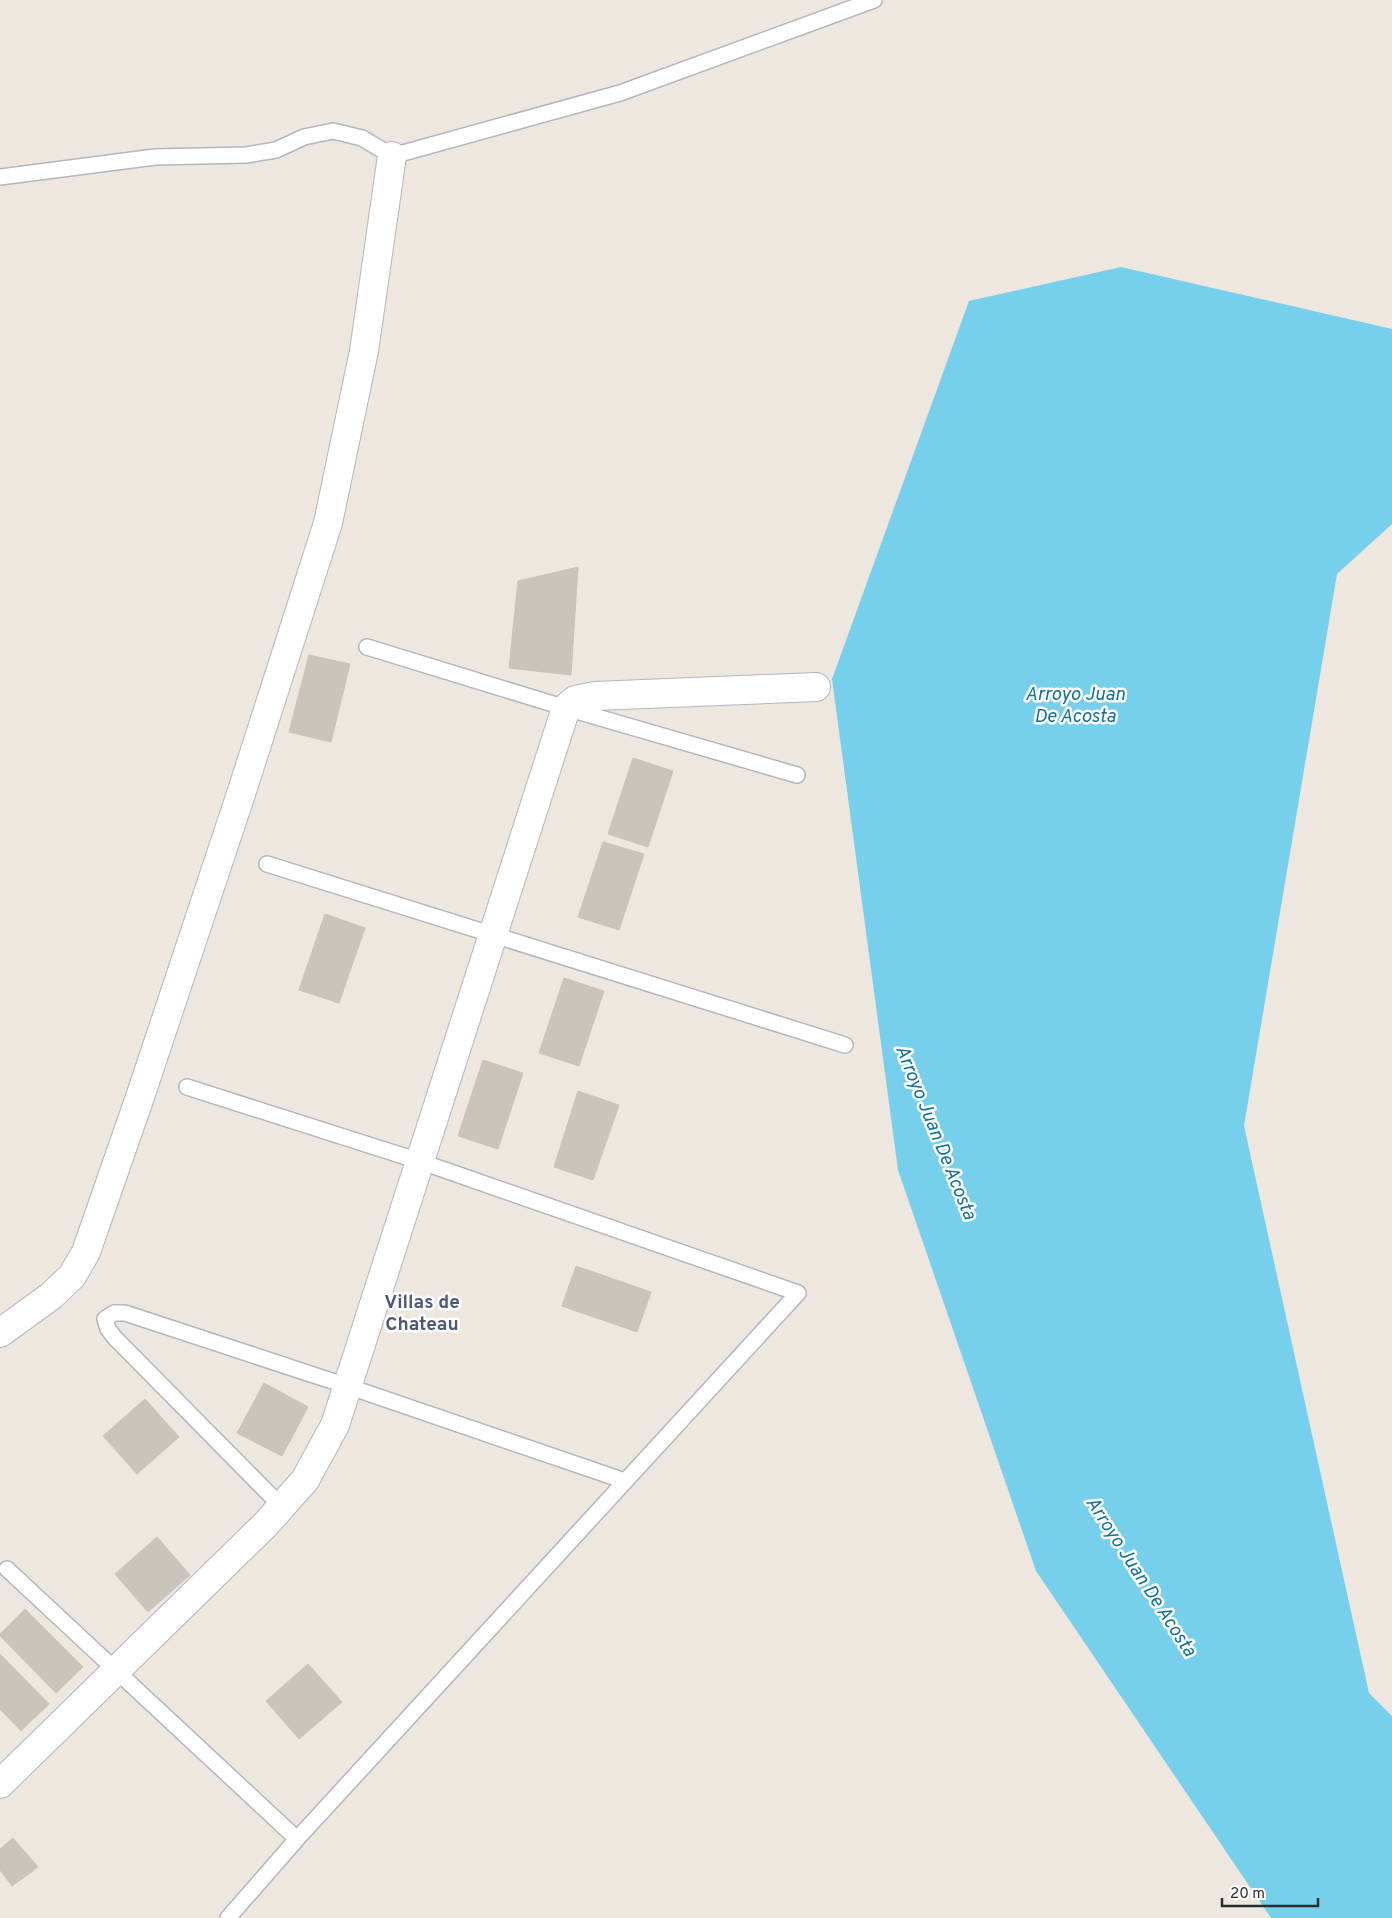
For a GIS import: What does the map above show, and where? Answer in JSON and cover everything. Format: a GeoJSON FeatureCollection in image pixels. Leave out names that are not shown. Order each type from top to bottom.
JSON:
{"type":"FeatureCollection","features":[{"type":"Feature","properties":{"kind":"street"},"geometry":{"type":"LineString","coordinates":[[0,1333],[51,1296],[72,1276],[86,1252],[240,797],[328,523],[364,351],[392,156]]}},
{"type":"Feature","properties":{"kind":"street"},"geometry":{"type":"LineString","coordinates":[[0,1784],[282,1507],[305,1480],[335,1426],[419,1160],[566,708],[575,700],[594,696],[816,687]]}},
{"type":"Feature","properties":{"kind":"lane"},"geometry":{"type":"LineString","coordinates":[[0,177],[155,157],[246,155],[276,150],[304,137],[333,131],[362,138],[392,156],[620,93],[874,0]]}},
{"type":"Feature","properties":{"kind":"lane"},"geometry":{"type":"LineString","coordinates":[[367,646],[566,708],[797,775]]}},
{"type":"Feature","properties":{"kind":"lane"},"geometry":{"type":"LineString","coordinates":[[267,864],[845,1045]]}},
{"type":"Feature","properties":{"kind":"lane"},"geometry":{"type":"LineString","coordinates":[[187,1087],[419,1160],[798,1293],[297,1839],[228,1918]]}},
{"type":"Feature","properties":{"kind":"lane"},"geometry":{"type":"LineString","coordinates":[[282,1507],[115,1338],[108,1328],[105,1319],[114,1313],[125,1312],[625,1481]]}},
{"type":"Feature","properties":{"kind":"lane"},"geometry":{"type":"LineString","coordinates":[[7,1569],[297,1839]]}},
{"type":"Feature","properties":{"kind":"water","name":"Arroyo Juan De Acosta"},"geometry":{"type":"Polygon","coordinates":[[[1121,267],[1392,329],[1392,524],[1337,574],[1244,1126],[1369,1693],[1392,1716],[1392,1918],[1271,1918],[1036,1571],[898,1170],[832,679],[969,301],[1121,267]]]}},
{"type":"Feature","properties":{"kind":"building"},"geometry":{"type":"Polygon","coordinates":[[[578,567],[571,675],[509,668],[518,581],[578,567]]]}},
{"type":"Feature","properties":{"kind":"building"},"geometry":{"type":"Polygon","coordinates":[[[309,655],[350,664],[331,742],[289,732],[309,655]]]}},
{"type":"Feature","properties":{"kind":"building"},"geometry":{"type":"Polygon","coordinates":[[[633,758],[673,771],[648,847],[608,834],[633,758]]]}},
{"type":"Feature","properties":{"kind":"building"},"geometry":{"type":"Polygon","coordinates":[[[603,842],[644,854],[619,930],[578,917],[603,842]]]}},
{"type":"Feature","properties":{"kind":"building"},"geometry":{"type":"Polygon","coordinates":[[[325,914],[365,928],[339,1003],[299,990],[325,914]]]}},
{"type":"Feature","properties":{"kind":"building"},"geometry":{"type":"Polygon","coordinates":[[[564,978],[604,991],[579,1066],[539,1053],[564,978]]]}},
{"type":"Feature","properties":{"kind":"building"},"geometry":{"type":"Polygon","coordinates":[[[483,1060],[523,1073],[498,1149],[458,1136],[483,1060]]]}},
{"type":"Feature","properties":{"kind":"building"},"geometry":{"type":"Polygon","coordinates":[[[578,1091],[619,1105],[593,1180],[554,1167],[578,1091]]]}},
{"type":"Feature","properties":{"kind":"building"},"geometry":{"type":"Polygon","coordinates":[[[576,1266],[651,1292],[637,1332],[562,1306],[576,1266]]]}},
{"type":"Feature","properties":{"kind":"building"},"geometry":{"type":"Polygon","coordinates":[[[264,1383],[308,1407],[282,1456],[237,1433],[264,1383]]]}},
{"type":"Feature","properties":{"kind":"building"},"geometry":{"type":"Polygon","coordinates":[[[145,1399],[179,1437],[137,1474],[103,1436],[145,1399]]]}},
{"type":"Feature","properties":{"kind":"building"},"geometry":{"type":"Polygon","coordinates":[[[157,1537],[190,1575],[148,1612],[115,1574],[157,1537]]]}},
{"type":"Feature","properties":{"kind":"building"},"geometry":{"type":"Polygon","coordinates":[[[25,1609],[83,1667],[56,1693],[0,1636],[25,1609]]]}},
{"type":"Feature","properties":{"kind":"building"},"geometry":{"type":"Polygon","coordinates":[[[0,1654],[49,1704],[21,1731],[0,1709],[0,1654]]]}},
{"type":"Feature","properties":{"kind":"building"},"geometry":{"type":"Polygon","coordinates":[[[308,1664],[342,1702],[299,1739],[266,1701],[308,1664]]]}},
{"type":"Feature","properties":{"kind":"building"},"geometry":{"type":"Polygon","coordinates":[[[13,1838],[38,1867],[12,1886],[0,1870],[0,1849],[13,1838]]]}},
{"type":"Feature","properties":{"kind":"district","name":"Villas de Chateau"},"geometry":{"type":"Point","coordinates":[422,1312]}}]}
